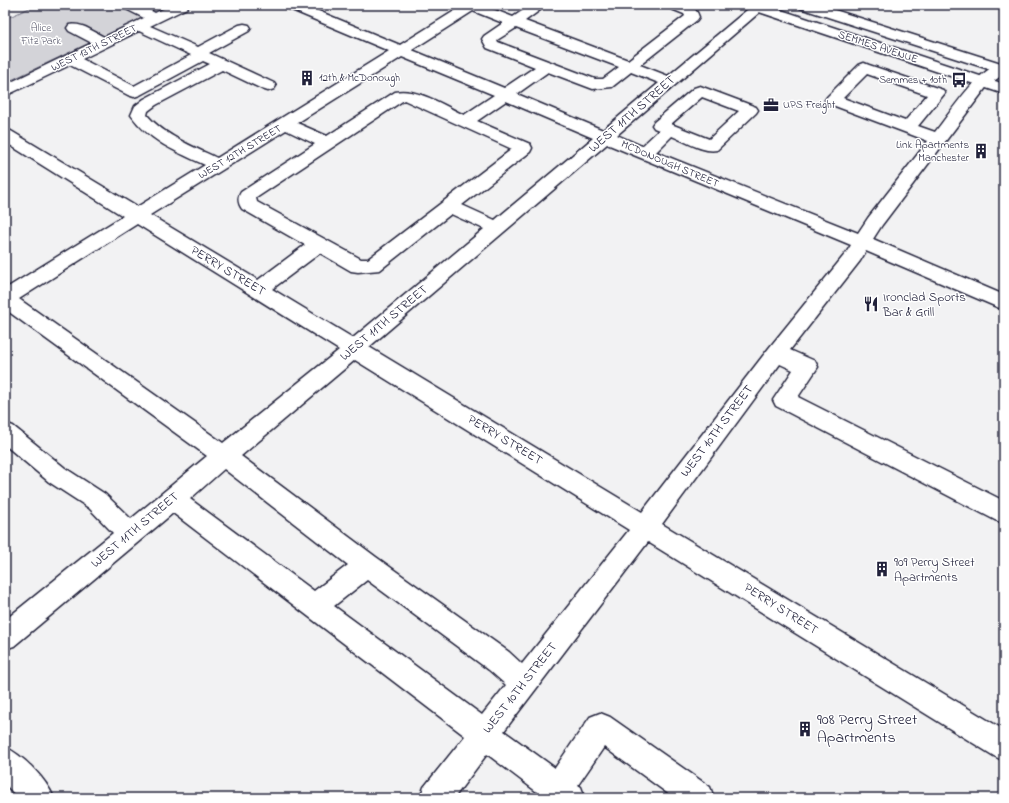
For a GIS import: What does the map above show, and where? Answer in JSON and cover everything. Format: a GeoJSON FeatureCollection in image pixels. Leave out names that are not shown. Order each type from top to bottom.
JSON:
{"type":"FeatureCollection","features":[{"type":"Feature","properties":{"kind":"street"},"geometry":{"type":"LineString","coordinates":[[129,5],[155,18]]}},
{"type":"Feature","properties":{"kind":"street","name":"WEST 13TH STREET"},"geometry":{"type":"LineString","coordinates":[[5,91],[182,5]]}},
{"type":"Feature","properties":{"kind":"street","name":"MCDONOUGH STREET"},"geometry":{"type":"LineString","coordinates":[[292,5],[606,137],[862,242],[1004,303]]}},
{"type":"Feature","properties":{"kind":"street"},"geometry":{"type":"LineString","coordinates":[[540,5],[489,39],[492,45],[593,84],[607,84],[692,17],[690,11],[674,5]]}},
{"type":"Feature","properties":{"kind":"street","name":"SEMMES AVENUE"},"geometry":{"type":"LineString","coordinates":[[805,5],[1003,68]]}},
{"type":"Feature","properties":{"kind":"street"},"geometry":{"type":"LineString","coordinates":[[473,6],[668,82]]}},
{"type":"Feature","properties":{"kind":"street","name":"WEST 12TH STREET"},"geometry":{"type":"LineString","coordinates":[[5,299],[473,6]]}},
{"type":"Feature","properties":{"kind":"street","name":"SEMMES AVENUE"},"geometry":{"type":"LineString","coordinates":[[757,6],[1004,89]]}},
{"type":"Feature","properties":{"kind":"street","name":"WEST 11TH STREET"},"geometry":{"type":"LineString","coordinates":[[5,637],[355,348],[606,137],[757,6]]}},
{"type":"Feature","properties":{"kind":"street"},"geometry":{"type":"LineString","coordinates":[[139,26],[268,86]]}},
{"type":"Feature","properties":{"kind":"street"},"geometry":{"type":"LineString","coordinates":[[74,28],[104,42]]}},
{"type":"Feature","properties":{"kind":"street"},"geometry":{"type":"LineString","coordinates":[[134,92],[244,28]]}},
{"type":"Feature","properties":{"kind":"street"},"geometry":{"type":"LineString","coordinates":[[1003,68],[1002,56],[1004,53]]}},
{"type":"Feature","properties":{"kind":"street"},"geometry":{"type":"LineString","coordinates":[[70,60],[134,92],[150,102]]}},
{"type":"Feature","properties":{"kind":"street"},"geometry":{"type":"LineString","coordinates":[[217,165],[169,141],[142,120],[139,115],[141,109],[150,102],[221,64]]}},
{"type":"Feature","properties":{"kind":"street"},"geometry":{"type":"LineString","coordinates":[[466,122],[547,66]]}},
{"type":"Feature","properties":{"kind":"street"},"geometry":{"type":"LineString","coordinates":[[908,127],[937,93],[864,68],[833,100],[939,139]]}},
{"type":"Feature","properties":{"kind":"street","name":"WEST 10TH STREET"},"geometry":{"type":"LineString","coordinates":[[435,798],[646,526],[776,353],[853,257],[874,222],[983,82],[1003,68]]}},
{"type":"Feature","properties":{"kind":"street"},"geometry":{"type":"LineString","coordinates":[[700,91],[750,110],[711,146],[670,129],[660,125],[700,91]]}},
{"type":"Feature","properties":{"kind":"street"},"geometry":{"type":"LineString","coordinates":[[401,95],[411,96],[524,148],[373,265],[358,266],[248,205],[247,196],[328,143],[401,95]]}},
{"type":"Feature","properties":{"kind":"street"},"geometry":{"type":"LineString","coordinates":[[286,124],[328,143]]}},
{"type":"Feature","properties":{"kind":"street"},"geometry":{"type":"LineString","coordinates":[[645,153],[670,129]]}},
{"type":"Feature","properties":{"kind":"street","name":"PERRY STREET"},"geometry":{"type":"LineString","coordinates":[[5,135],[1004,746]]}},
{"type":"Feature","properties":{"kind":"street"},"geometry":{"type":"LineString","coordinates":[[450,206],[497,228]]}},
{"type":"Feature","properties":{"kind":"street"},"geometry":{"type":"LineString","coordinates":[[259,289],[319,244]]}},
{"type":"Feature","properties":{"kind":"street"},"geometry":{"type":"LineString","coordinates":[[5,299],[224,456],[524,682]]}},
{"type":"Feature","properties":{"kind":"street"},"geometry":{"type":"LineString","coordinates":[[776,353],[806,367],[784,400],[1004,513]]}},
{"type":"Feature","properties":{"kind":"street"},"geometry":{"type":"LineString","coordinates":[[5,432],[57,475],[97,501],[130,534]]}},
{"type":"Feature","properties":{"kind":"street"},"geometry":{"type":"LineString","coordinates":[[172,499],[485,733],[564,794],[600,727],[699,798]]}},
{"type":"Feature","properties":{"kind":"street"},"geometry":{"type":"LineString","coordinates":[[314,606],[367,565]]}},
{"type":"Feature","properties":{"kind":"street"},"geometry":{"type":"LineString","coordinates":[[5,762],[39,798]]}},
{"type":"Feature","properties":{"kind":"green space","name":"Alice Fitz Park"},"geometry":{"type":"Polygon","coordinates":[[[36,5],[118,5],[144,17],[5,83],[5,19],[36,5]]]}},
{"type":"Feature","properties":{"kind":"place","name":"12th & McDonough"},"geometry":{"type":"Point","coordinates":[307,78]}},
{"type":"Feature","properties":{"kind":"place","name":"Semmes + 10th"},"geometry":{"type":"Point","coordinates":[959,80]}},
{"type":"Feature","properties":{"kind":"place","name":"UPS Freight"},"geometry":{"type":"Point","coordinates":[771,105]}},
{"type":"Feature","properties":{"kind":"place","name":"Link Apartments Manchester"},"geometry":{"type":"Point","coordinates":[981,151]}},
{"type":"Feature","properties":{"kind":"place","name":"Ironclad Sports Bar & Grill"},"geometry":{"type":"Point","coordinates":[871,304]}},
{"type":"Feature","properties":{"kind":"place","name":"909 Perry Street Apartments"},"geometry":{"type":"Point","coordinates":[882,569]}},
{"type":"Feature","properties":{"kind":"place","name":"908 Perry Street Apartments"},"geometry":{"type":"Point","coordinates":[805,729]}}]}
